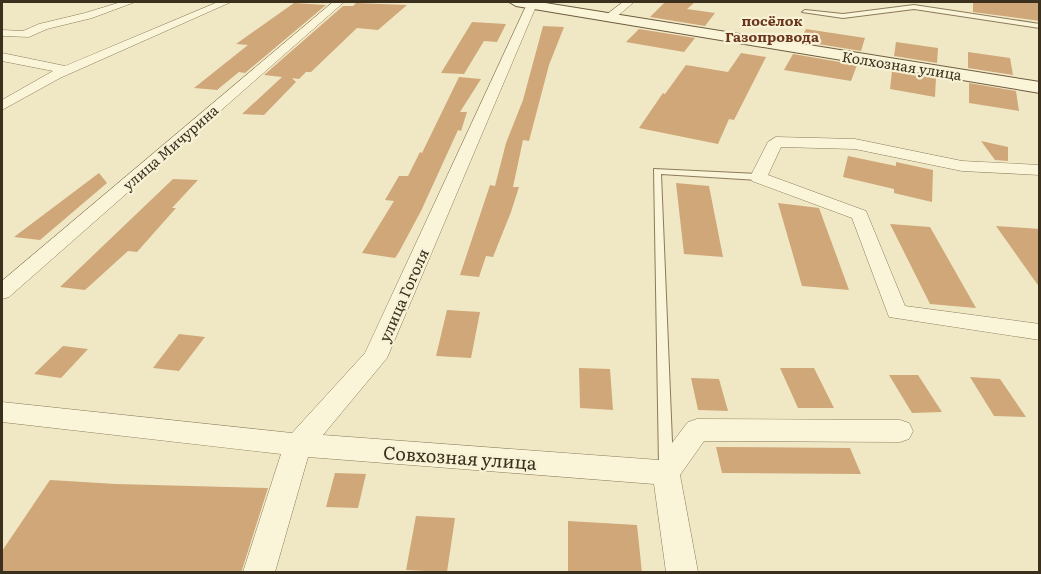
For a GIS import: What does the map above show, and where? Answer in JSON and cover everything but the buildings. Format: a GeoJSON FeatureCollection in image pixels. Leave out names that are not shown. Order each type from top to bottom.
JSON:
{"type":"FeatureCollection","features":[{"type":"Feature","properties":{"kind":"main road","name":"Колхозная улица"},"geometry":{"type":"LineString","coordinates":[[524,3],[1040,88]]}},
{"type":"Feature","properties":{"kind":"street"},"geometry":{"type":"LineString","coordinates":[[2,33],[25,35],[42,26],[88,16],[130,2]]}},
{"type":"Feature","properties":{"kind":"street"},"geometry":{"type":"LineString","coordinates":[[2,106],[66,70],[226,2]]}},
{"type":"Feature","properties":{"kind":"street","name":"улица Мичурина"},"geometry":{"type":"LineString","coordinates":[[2,292],[339,2]]}},
{"type":"Feature","properties":{"kind":"street"},"geometry":{"type":"LineString","coordinates":[[610,17],[629,2]]}},
{"type":"Feature","properties":{"kind":"street","name":"улица Гоголя"},"geometry":{"type":"LineString","coordinates":[[259,573],[298,445],[375,358],[524,3]]}},
{"type":"Feature","properties":{"kind":"street"},"geometry":{"type":"LineString","coordinates":[[2,57],[66,70]]}},
{"type":"Feature","properties":{"kind":"street"},"geometry":{"type":"LineString","coordinates":[[1040,171],[962,166],[855,144],[776,142],[758,177],[860,215],[897,312],[1040,332]]}},
{"type":"Feature","properties":{"kind":"street","name":"Совхозная улица"},"geometry":{"type":"LineString","coordinates":[[2,412],[298,445],[666,472]]}},
{"type":"Feature","properties":{"kind":"street"},"geometry":{"type":"LineString","coordinates":[[682,573],[666,472],[697,430],[900,431]]}},
{"type":"Feature","properties":{"kind":"lane"},"geometry":{"type":"LineString","coordinates":[[805,12],[843,16],[914,7],[1040,26]]}},
{"type":"Feature","properties":{"kind":"lane"},"geometry":{"type":"LineString","coordinates":[[666,472],[657,171],[758,177]]}},
{"type":"Feature","properties":{"kind":"district","name":"посёлок Газопровода"},"geometry":{"type":"Point","coordinates":[772,28]}}]}
